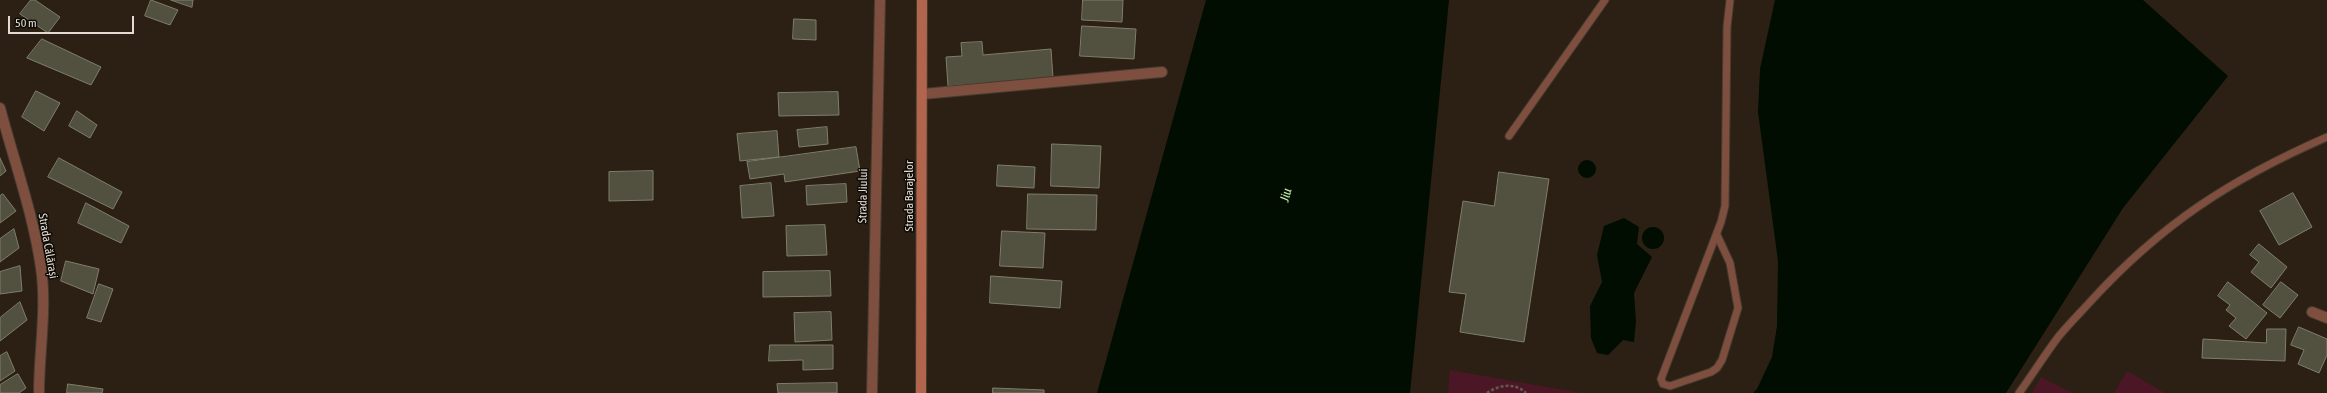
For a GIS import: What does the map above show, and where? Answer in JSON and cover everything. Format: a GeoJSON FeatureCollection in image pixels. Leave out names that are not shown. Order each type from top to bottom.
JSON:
{"type":"FeatureCollection","features":[{"type":"Feature","properties":{"kind":"main road","name":"Strada Barajelor"},"geometry":{"type":"LineString","coordinates":[[921,393],[923,94],[922,0]]}},
{"type":"Feature","properties":{"kind":"street","name":"Strada Jiului"},"geometry":{"type":"LineString","coordinates":[[872,393],[880,0]]}},
{"type":"Feature","properties":{"kind":"street"},"geometry":{"type":"LineString","coordinates":[[923,94],[1162,72]]}},
{"type":"Feature","properties":{"kind":"street","name":"Strada Călărași"},"geometry":{"type":"LineString","coordinates":[[0,108],[31,218],[42,269],[40,393]]}},
{"type":"Feature","properties":{"kind":"street"},"geometry":{"type":"LineString","coordinates":[[2312,312],[2327,318]]}},
{"type":"Feature","properties":{"kind":"lane"},"geometry":{"type":"LineString","coordinates":[[1509,136],[1605,0]]}},
{"type":"Feature","properties":{"kind":"lane"},"geometry":{"type":"LineString","coordinates":[[1717,235],[1730,263],[1738,308],[1722,360],[1717,368],[1711,372],[1670,386],[1663,384],[1661,379],[1717,235],[1725,206],[1727,27],[1730,0]]}},
{"type":"Feature","properties":{"kind":"lane"},"geometry":{"type":"LineString","coordinates":[[2019,393],[2060,335],[2086,306],[2112,278],[2173,224],[2243,178],[2277,159],[2327,138]]}},
{"type":"Feature","properties":{"kind":"path"},"geometry":{"type":"LineString","coordinates":[[1487,393],[1503,386],[1514,386],[1526,393]]}},
{"type":"Feature","properties":{"kind":"shaded area"},"geometry":{"type":"Polygon","coordinates":[[[1450,370],[1581,393],[1448,393],[1450,370]]]}},
{"type":"Feature","properties":{"kind":"shaded area"},"geometry":{"type":"Polygon","coordinates":[[[2127,371],[2165,393],[2114,393],[2127,371]]]}},
{"type":"Feature","properties":{"kind":"shaded area"},"geometry":{"type":"Polygon","coordinates":[[[2041,377],[2072,393],[2032,393],[2041,377]]]}},
{"type":"Feature","properties":{"kind":"water","name":"Jiu"},"geometry":{"type":"Polygon","coordinates":[[[1206,0],[1449,0],[1410,393],[1097,393],[1206,0]]]}},
{"type":"Feature","properties":{"kind":"water"},"geometry":{"type":"Polygon","coordinates":[[[1775,0],[2143,0],[2228,76],[2123,208],[2006,393],[1753,393],[1757,389],[1772,357],[1777,326],[1778,261],[1758,112],[1760,69],[1775,0]]]}},
{"type":"Feature","properties":{"kind":"water"},"geometry":{"type":"Polygon","coordinates":[[[1583,160],[1591,160],[1596,165],[1594,176],[1591,178],[1583,178],[1578,173],[1578,165],[1583,160]]]}},
{"type":"Feature","properties":{"kind":"water"},"geometry":{"type":"Polygon","coordinates":[[[1624,218],[1639,227],[1637,244],[1652,257],[1634,293],[1636,321],[1634,342],[1623,340],[1608,355],[1597,353],[1591,338],[1590,306],[1602,282],[1597,255],[1604,226],[1624,218]]]}},
{"type":"Feature","properties":{"kind":"water"},"geometry":{"type":"Polygon","coordinates":[[[1653,227],[1661,230],[1664,238],[1661,246],[1653,249],[1645,246],[1642,238],[1645,230],[1653,227]]]}},
{"type":"Feature","properties":{"kind":"building"},"geometry":{"type":"Polygon","coordinates":[[[31,0],[35,0],[60,17],[48,33],[20,14],[31,0]]]}},
{"type":"Feature","properties":{"kind":"building"},"geometry":{"type":"Polygon","coordinates":[[[151,0],[178,10],[170,25],[145,16],[151,0]]]}},
{"type":"Feature","properties":{"kind":"building"},"geometry":{"type":"Polygon","coordinates":[[[171,0],[193,0],[192,7],[171,0]]]}},
{"type":"Feature","properties":{"kind":"building"},"geometry":{"type":"Polygon","coordinates":[[[1083,0],[1123,0],[1122,22],[1082,20],[1083,0]]]}},
{"type":"Feature","properties":{"kind":"building"},"geometry":{"type":"Polygon","coordinates":[[[794,19],[816,20],[816,40],[793,39],[794,19]]]}},
{"type":"Feature","properties":{"kind":"building"},"geometry":{"type":"Polygon","coordinates":[[[1082,26],[1136,29],[1134,59],[1080,56],[1082,26]]]}},
{"type":"Feature","properties":{"kind":"building"},"geometry":{"type":"Polygon","coordinates":[[[42,39],[101,67],[91,85],[27,58],[42,39]]]}},
{"type":"Feature","properties":{"kind":"building"},"geometry":{"type":"Polygon","coordinates":[[[982,42],[983,55],[1051,49],[1053,78],[948,86],[946,57],[962,56],[961,43],[982,42]]]}},
{"type":"Feature","properties":{"kind":"building"},"geometry":{"type":"Polygon","coordinates":[[[36,91],[60,103],[44,131],[22,117],[36,91]]]}},
{"type":"Feature","properties":{"kind":"building"},"geometry":{"type":"Polygon","coordinates":[[[838,92],[839,115],[779,116],[778,93],[838,92]]]}},
{"type":"Feature","properties":{"kind":"building"},"geometry":{"type":"Polygon","coordinates":[[[77,111],[97,125],[90,138],[69,126],[77,111]]]}},
{"type":"Feature","properties":{"kind":"building"},"geometry":{"type":"Polygon","coordinates":[[[827,127],[828,144],[799,147],[797,130],[827,127]]]}},
{"type":"Feature","properties":{"kind":"building"},"geometry":{"type":"Polygon","coordinates":[[[777,131],[779,157],[740,161],[737,134],[777,131]]]}},
{"type":"Feature","properties":{"kind":"building"},"geometry":{"type":"Polygon","coordinates":[[[1052,144],[1101,146],[1099,188],[1051,186],[1052,144]]]}},
{"type":"Feature","properties":{"kind":"building"},"geometry":{"type":"Polygon","coordinates":[[[856,147],[860,171],[785,182],[784,174],[750,179],[747,162],[856,147]]]}},
{"type":"Feature","properties":{"kind":"building"},"geometry":{"type":"Polygon","coordinates":[[[0,158],[6,171],[0,176],[0,158]]]}},
{"type":"Feature","properties":{"kind":"building"},"geometry":{"type":"Polygon","coordinates":[[[59,158],[122,192],[113,209],[48,177],[59,158]]]}},
{"type":"Feature","properties":{"kind":"building"},"geometry":{"type":"Polygon","coordinates":[[[998,165],[1035,167],[1034,188],[997,186],[998,165]]]}},
{"type":"Feature","properties":{"kind":"building"},"geometry":{"type":"Polygon","coordinates":[[[653,171],[653,200],[609,201],[609,172],[653,171]]]}},
{"type":"Feature","properties":{"kind":"building"},"geometry":{"type":"Polygon","coordinates":[[[1499,172],[1549,179],[1524,342],[1460,332],[1466,294],[1449,292],[1463,201],[1494,206],[1499,172]]]}},
{"type":"Feature","properties":{"kind":"building"},"geometry":{"type":"Polygon","coordinates":[[[771,183],[774,216],[742,218],[740,186],[771,183]]]}},
{"type":"Feature","properties":{"kind":"building"},"geometry":{"type":"Polygon","coordinates":[[[846,184],[847,202],[807,205],[806,186],[846,184]]]}},
{"type":"Feature","properties":{"kind":"building"},"geometry":{"type":"Polygon","coordinates":[[[2293,193],[2312,227],[2279,245],[2260,211],[2293,193]]]}},
{"type":"Feature","properties":{"kind":"building"},"geometry":{"type":"Polygon","coordinates":[[[3,194],[16,211],[0,223],[0,196],[3,194]]]}},
{"type":"Feature","properties":{"kind":"building"},"geometry":{"type":"Polygon","coordinates":[[[1028,194],[1097,195],[1096,230],[1027,229],[1028,194]]]}},
{"type":"Feature","properties":{"kind":"building"},"geometry":{"type":"Polygon","coordinates":[[[86,203],[129,226],[121,243],[78,223],[86,203]]]}},
{"type":"Feature","properties":{"kind":"building"},"geometry":{"type":"Polygon","coordinates":[[[825,225],[827,255],[787,256],[786,226],[825,225]]]}},
{"type":"Feature","properties":{"kind":"building"},"geometry":{"type":"Polygon","coordinates":[[[14,229],[19,248],[0,262],[0,239],[14,229]]]}},
{"type":"Feature","properties":{"kind":"building"},"geometry":{"type":"Polygon","coordinates":[[[1002,231],[1045,233],[1043,268],[1000,266],[1002,231]]]}},
{"type":"Feature","properties":{"kind":"building"},"geometry":{"type":"Polygon","coordinates":[[[2259,244],[2287,267],[2271,288],[2251,272],[2259,262],[2250,255],[2259,244]]]}},
{"type":"Feature","properties":{"kind":"building"},"geometry":{"type":"Polygon","coordinates":[[[66,261],[99,269],[93,294],[61,281],[66,261]]]}},
{"type":"Feature","properties":{"kind":"building"},"geometry":{"type":"Polygon","coordinates":[[[20,266],[22,291],[0,294],[0,272],[20,266]]]}},
{"type":"Feature","properties":{"kind":"building"},"geometry":{"type":"Polygon","coordinates":[[[830,271],[831,296],[763,297],[763,272],[830,271]]]}},
{"type":"Feature","properties":{"kind":"building"},"geometry":{"type":"Polygon","coordinates":[[[991,276],[1062,281],[1060,308],[990,303],[991,276]]]}},
{"type":"Feature","properties":{"kind":"building"},"geometry":{"type":"Polygon","coordinates":[[[2228,282],[2267,313],[2246,339],[2229,326],[2236,318],[2226,310],[2230,305],[2218,296],[2228,282]]]}},
{"type":"Feature","properties":{"kind":"building"},"geometry":{"type":"Polygon","coordinates":[[[2281,282],[2298,295],[2280,318],[2263,305],[2281,282]]]}},
{"type":"Feature","properties":{"kind":"building"},"geometry":{"type":"Polygon","coordinates":[[[99,284],[113,289],[101,322],[87,318],[99,284]]]}},
{"type":"Feature","properties":{"kind":"building"},"geometry":{"type":"Polygon","coordinates":[[[20,302],[27,320],[0,341],[0,318],[20,302]]]}},
{"type":"Feature","properties":{"kind":"building"},"geometry":{"type":"Polygon","coordinates":[[[831,312],[832,340],[795,342],[794,313],[831,312]]]}},
{"type":"Feature","properties":{"kind":"building"},"geometry":{"type":"Polygon","coordinates":[[[2299,327],[2327,339],[2327,355],[2319,373],[2298,364],[2304,350],[2291,345],[2299,327]]]}},
{"type":"Feature","properties":{"kind":"building"},"geometry":{"type":"Polygon","coordinates":[[[2267,329],[2286,329],[2285,361],[2202,358],[2203,339],[2266,343],[2267,329]]]}},
{"type":"Feature","properties":{"kind":"building"},"geometry":{"type":"Polygon","coordinates":[[[770,345],[833,345],[833,369],[803,370],[803,360],[769,361],[770,345]]]}},
{"type":"Feature","properties":{"kind":"building"},"geometry":{"type":"Polygon","coordinates":[[[7,352],[15,371],[0,381],[0,356],[7,352]]]}},
{"type":"Feature","properties":{"kind":"building"},"geometry":{"type":"Polygon","coordinates":[[[18,374],[26,388],[19,393],[0,393],[0,385],[18,374]]]}},
{"type":"Feature","properties":{"kind":"building"},"geometry":{"type":"Polygon","coordinates":[[[837,383],[837,393],[778,393],[777,384],[837,383]]]}},
{"type":"Feature","properties":{"kind":"building"},"geometry":{"type":"Polygon","coordinates":[[[68,384],[103,389],[102,393],[67,393],[68,384]]]}},
{"type":"Feature","properties":{"kind":"building"},"geometry":{"type":"Polygon","coordinates":[[[993,388],[1044,390],[1044,393],[993,393],[993,388]]]}}]}
